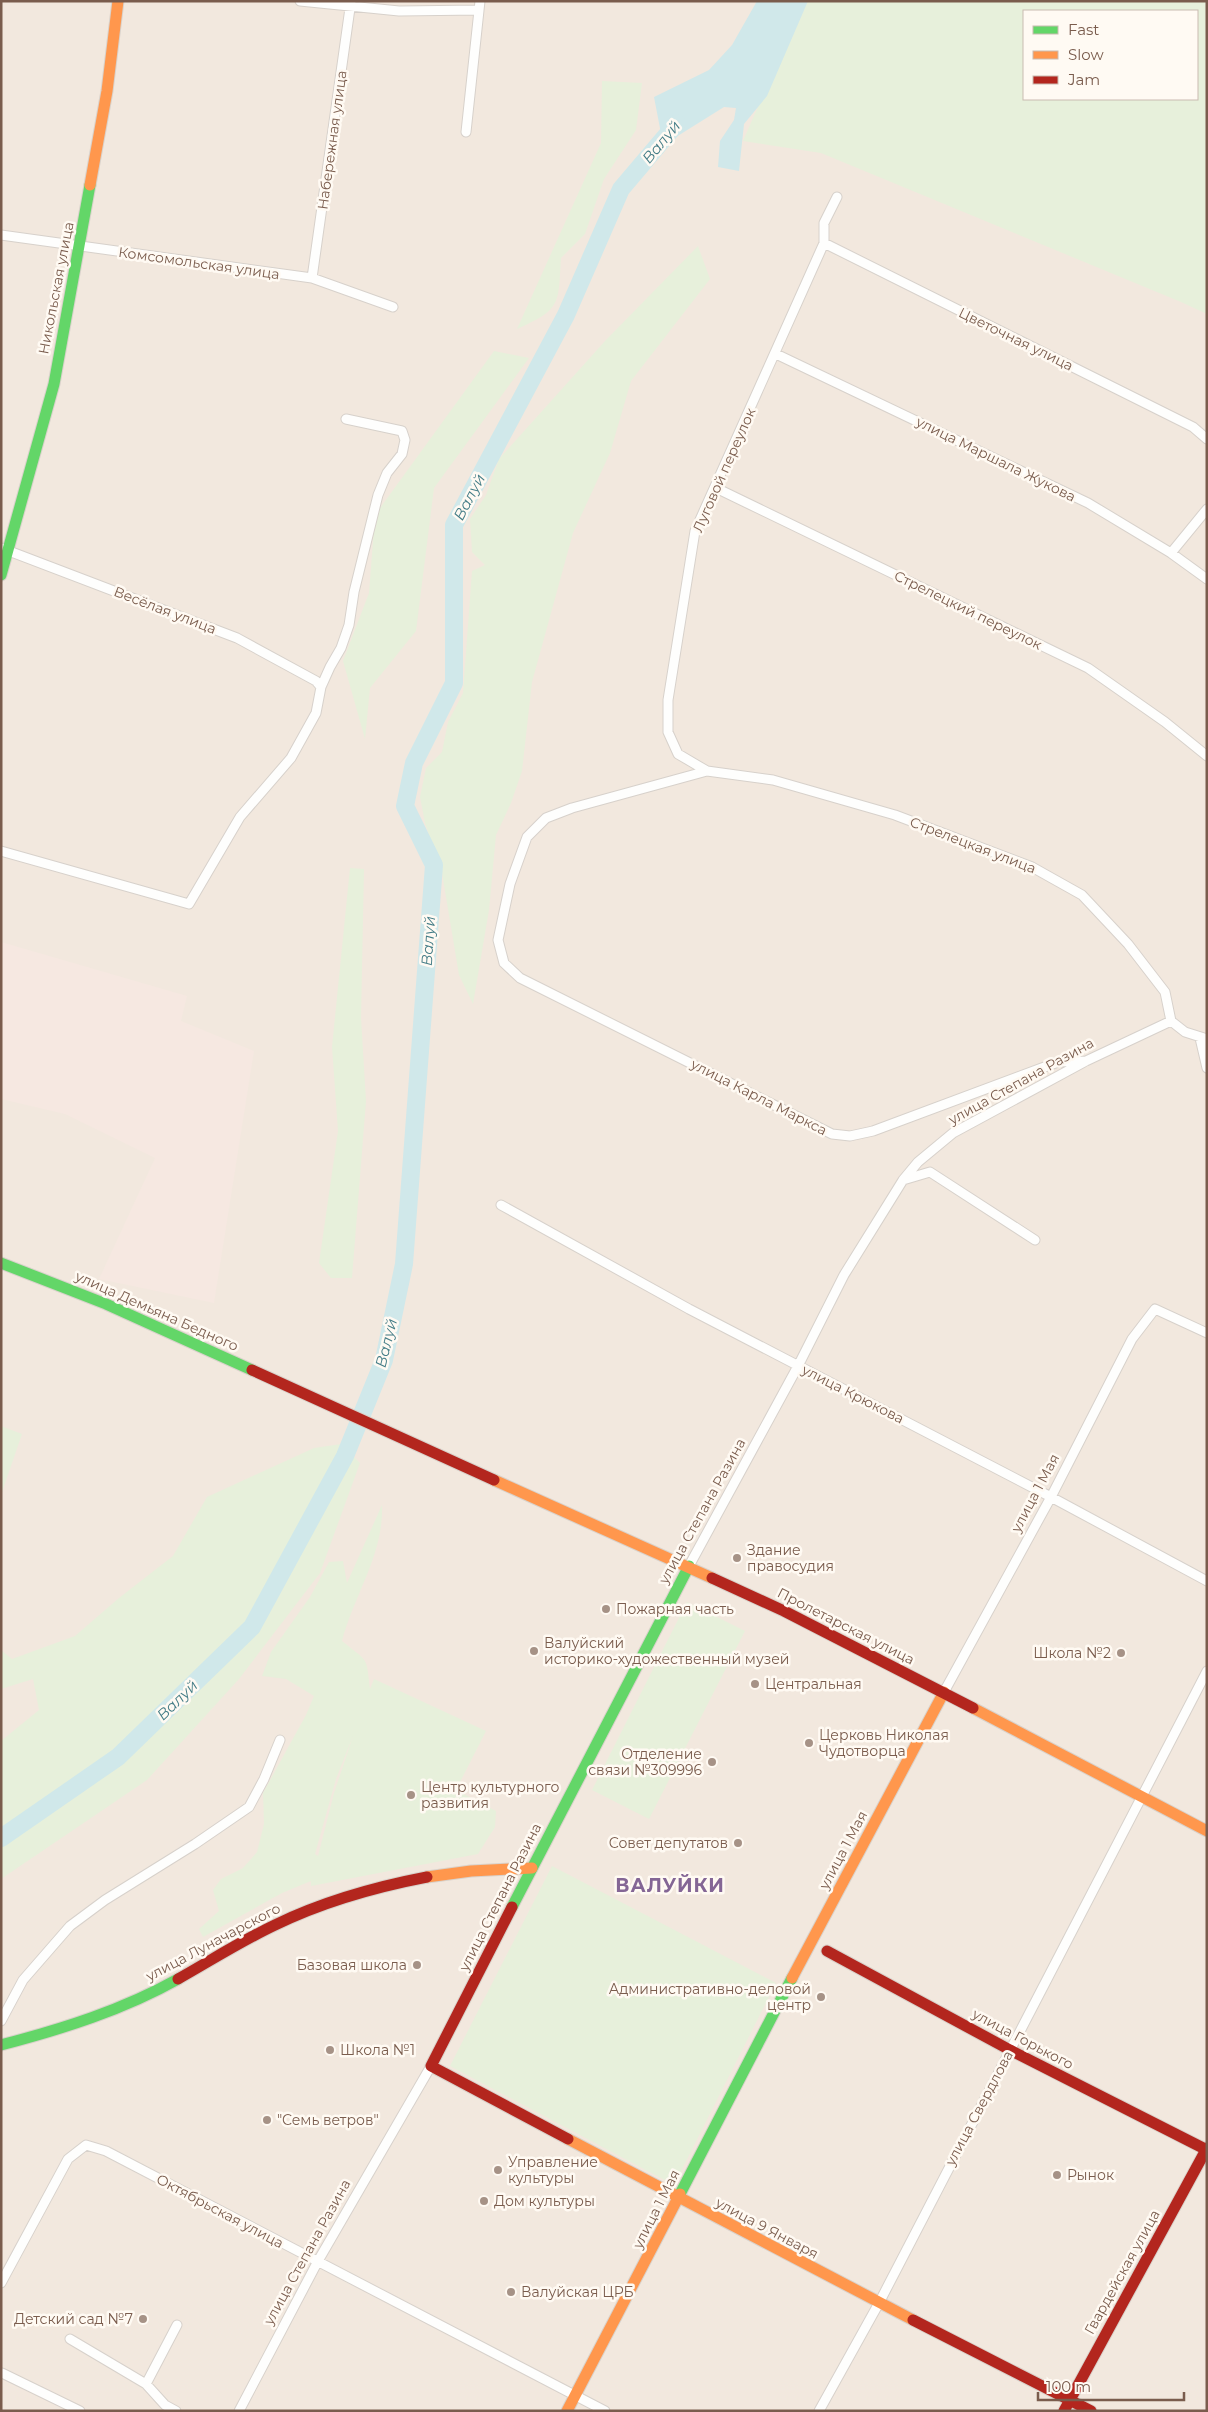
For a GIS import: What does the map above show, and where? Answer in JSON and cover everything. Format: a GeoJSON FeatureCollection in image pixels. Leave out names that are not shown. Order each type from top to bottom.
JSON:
{"type":"FeatureCollection","features":[{"type":"Feature","properties":{"kind":"main road","name":"Никольская улица"},"geometry":{"type":"LineString","coordinates":[[1,575],[4,549],[54,384],[80,247],[106,91],[118,1]]}},
{"type":"Feature","properties":{"kind":"main road","name":"улица Демьяна Бедного"},"geometry":{"type":"LineString","coordinates":[[1,1263],[106,1304],[299,1390],[409,1442]]}},
{"type":"Feature","properties":{"kind":"main road","name":"Пролетарская улица"},"geometry":{"type":"LineString","coordinates":[[409,1442],[689,1566],[784,1611],[944,1692],[1207,1831]]}},
{"type":"Feature","properties":{"kind":"main road","name":"улица Степана Разина"},"geometry":{"type":"LineString","coordinates":[[431,2066],[689,1566]]}},
{"type":"Feature","properties":{"kind":"main road","name":"улица 1 Мая"},"geometry":{"type":"LineString","coordinates":[[567,2411],[767,2026],[944,1692]]}},
{"type":"Feature","properties":{"kind":"main road","name":"улица Луначарского"},"geometry":{"type":"LineString","coordinates":[[1,2045],[39,2036],[108,2012],[170,1983],[247,1939],[291,1918],[344,1898],[403,1883],[469,1871],[532,1868]]}},
{"type":"Feature","properties":{"kind":"main road","name":"улица Горького"},"geometry":{"type":"LineString","coordinates":[[827,1951],[1010,2050],[1206,2150]]}},
{"type":"Feature","properties":{"kind":"main road","name":"улица 9 Января"},"geometry":{"type":"LineString","coordinates":[[431,2066],[879,2303],[1092,2411]]}},
{"type":"Feature","properties":{"kind":"main road","name":"Гвардейская улица"},"geometry":{"type":"LineString","coordinates":[[1064,2411],[1206,2150]]}},
{"type":"Feature","properties":{"kind":"street"},"geometry":{"type":"LineString","coordinates":[[300,1],[351,4],[400,11],[479,6],[466,132]]}},
{"type":"Feature","properties":{"kind":"street","name":"Набережная улица"},"geometry":{"type":"LineString","coordinates":[[312,278],[351,4]]}},
{"type":"Feature","properties":{"kind":"street","name":"Луговой переулок"},"geometry":{"type":"LineString","coordinates":[[707,772],[678,754],[668,732],[668,700],[695,531],[716,488],[824,243],[824,223],[837,197]]}},
{"type":"Feature","properties":{"kind":"street","name":"Комсомольская улица"},"geometry":{"type":"LineString","coordinates":[[1,235],[312,278],[393,307]]}},
{"type":"Feature","properties":{"kind":"street","name":"Цветочная улица"},"geometry":{"type":"LineString","coordinates":[[824,243],[1193,427],[1207,439]]}},
{"type":"Feature","properties":{"kind":"street","name":"улица Маршала Жукова"},"geometry":{"type":"LineString","coordinates":[[776,354],[1088,503],[1171,553],[1207,579]]}},
{"type":"Feature","properties":{"kind":"street"},"geometry":{"type":"LineString","coordinates":[[1,851],[189,904],[240,817],[290,758],[316,713],[321,687],[341,648],[350,625],[354,592],[378,495],[387,473],[402,454],[405,440],[402,431],[346,419]]}},
{"type":"Feature","properties":{"kind":"street","name":"Стрелецкий переулок"},"geometry":{"type":"LineString","coordinates":[[716,488],[1088,668],[1165,722],[1207,756]]}},
{"type":"Feature","properties":{"kind":"street"},"geometry":{"type":"LineString","coordinates":[[1171,553],[1207,509]]}},
{"type":"Feature","properties":{"kind":"street","name":"Весёлая улица"},"geometry":{"type":"LineString","coordinates":[[4,549],[237,638],[316,681],[321,687]]}},
{"type":"Feature","properties":{"kind":"street","name":"улица Карла Маркса"},"geometry":{"type":"LineString","coordinates":[[707,772],[572,808],[546,818],[526,837],[510,884],[498,940],[504,963],[520,978],[832,1134],[850,1136],[873,1131],[1058,1062],[1086,1061]]}},
{"type":"Feature","properties":{"kind":"street","name":"Стрелецкая улица"},"geometry":{"type":"LineString","coordinates":[[707,772],[773,780],[895,815],[1032,867],[1082,895],[1128,944],[1164,992],[1171,1021]]}},
{"type":"Feature","properties":{"kind":"street"},"geometry":{"type":"LineString","coordinates":[[1171,1021],[1185,1032],[1203,1039],[1207,1068]]}},
{"type":"Feature","properties":{"kind":"street","name":"улица Степана Разина"},"geometry":{"type":"LineString","coordinates":[[689,1566],[798,1366],[844,1275],[903,1180],[918,1162],[953,1133],[1086,1061],[1171,1021]]}},
{"type":"Feature","properties":{"kind":"street"},"geometry":{"type":"LineString","coordinates":[[903,1180],[930,1172],[1035,1240]]}},
{"type":"Feature","properties":{"kind":"street","name":"улица Крюкова"},"geometry":{"type":"LineString","coordinates":[[501,1205],[688,1309],[1051,1497],[1207,1582]]}},
{"type":"Feature","properties":{"kind":"street","name":"улица 1 Мая"},"geometry":{"type":"LineString","coordinates":[[944,1692],[1051,1497],[1132,1339],[1155,1309],[1207,1333]]}},
{"type":"Feature","properties":{"kind":"street","name":"улица Свердлова"},"geometry":{"type":"LineString","coordinates":[[819,2411],[879,2303],[1207,1671]]}},
{"type":"Feature","properties":{"kind":"street"},"geometry":{"type":"LineString","coordinates":[[1,2021],[23,1980],[70,1926],[105,1900],[195,1844],[248,1807],[264,1779],[280,1740]]}},
{"type":"Feature","properties":{"kind":"street","name":"улица Степана Разина"},"geometry":{"type":"LineString","coordinates":[[239,2411],[318,2261],[431,2066]]}},
{"type":"Feature","properties":{"kind":"street","name":"Октябрьская улица"},"geometry":{"type":"LineString","coordinates":[[1,2284],[68,2159],[86,2145],[106,2151],[576,2394],[605,2411]]}},
{"type":"Feature","properties":{"kind":"street"},"geometry":{"type":"LineString","coordinates":[[146,2384],[177,2325]]}},
{"type":"Feature","properties":{"kind":"street"},"geometry":{"type":"LineString","coordinates":[[70,2339],[146,2384],[163,2408],[176,2411]]}},
{"type":"Feature","properties":{"kind":"street"},"geometry":{"type":"LineString","coordinates":[[2,2373],[80,2411]]}},
{"type":"Feature","properties":{"kind":"shaded area"},"geometry":{"type":"Polygon","coordinates":[[[1,1],[1207,1],[1207,2411],[1,2411],[1,1]]]}},
{"type":"Feature","properties":{"kind":"shaded area"},"geometry":{"type":"Polygon","coordinates":[[[1,942],[187,996],[181,1021],[254,1051],[214,1303],[99,1279],[155,1158],[65,1114],[1,1099],[1,942]]]}},
{"type":"Feature","properties":{"kind":"green space"},"geometry":{"type":"Polygon","coordinates":[[[804,1],[1207,1],[1207,314],[1181,302],[821,153],[743,141],[804,1]]]}},
{"type":"Feature","properties":{"kind":"green space"},"geometry":{"type":"Polygon","coordinates":[[[602,81],[642,83],[636,130],[604,179],[585,234],[561,258],[558,295],[555,303],[542,316],[517,329],[601,143],[602,81]]]}},
{"type":"Feature","properties":{"kind":"green space"},"geometry":{"type":"Polygon","coordinates":[[[698,246],[710,279],[631,381],[610,453],[573,533],[532,682],[522,771],[511,803],[496,835],[489,910],[473,1004],[459,975],[442,873],[425,823],[420,797],[426,768],[442,752],[448,722],[463,693],[472,571],[485,565],[472,552],[470,519],[486,495],[499,459],[605,341],[698,246]]]}},
{"type":"Feature","properties":{"kind":"green space"},"geometry":{"type":"Polygon","coordinates":[[[494,351],[529,358],[434,488],[416,631],[370,688],[365,739],[343,661],[369,593],[375,515],[494,351]]]}},
{"type":"Feature","properties":{"kind":"green space"},"geometry":{"type":"Polygon","coordinates":[[[350,868],[364,869],[361,1018],[366,1101],[352,1278],[331,1278],[319,1263],[338,1131],[332,1047],[350,868]]]}},
{"type":"Feature","properties":{"kind":"green space"},"geometry":{"type":"Polygon","coordinates":[[[1,1426],[22,1434],[1,1495],[1,1426]]]}},
{"type":"Feature","properties":{"kind":"green space"},"geometry":{"type":"Polygon","coordinates":[[[341,1444],[360,1463],[320,1573],[239,1679],[147,1780],[1,1879],[1,1741],[39,1710],[33,1679],[1,1689],[1,1650],[12,1659],[75,1636],[119,1598],[173,1556],[207,1497],[314,1448],[341,1444]]]}},
{"type":"Feature","properties":{"kind":"green space"},"geometry":{"type":"Polygon","coordinates":[[[382,1505],[381,1523],[373,1557],[342,1641],[365,1660],[370,1689],[374,1679],[486,1731],[456,1790],[496,1811],[495,1827],[478,1854],[311,1886],[311,1881],[282,1893],[203,1937],[199,1929],[219,1911],[213,1890],[221,1879],[243,1868],[257,1852],[264,1824],[263,1793],[306,1715],[314,1696],[286,1679],[262,1676],[271,1652],[310,1597],[329,1562],[343,1561],[347,1583],[382,1505]],[[353,1736],[336,1779],[315,1854],[318,1856],[334,1793],[353,1736]]]}},
{"type":"Feature","properties":{"kind":"green space"},"geometry":{"type":"Polygon","coordinates":[[[687,1602],[745,1631],[649,1819],[592,1790],[687,1602]]]}},
{"type":"Feature","properties":{"kind":"green space"},"geometry":{"type":"Polygon","coordinates":[[[552,1866],[776,1983],[674,2185],[450,2066],[552,1866]]]}},
{"type":"Feature","properties":{"kind":"water"},"geometry":{"type":"Polygon","coordinates":[[[757,1],[808,1],[767,96],[744,124],[739,171],[718,167],[720,141],[734,120],[736,108],[724,107],[676,137],[664,149],[654,97],[709,70],[732,45],[757,1]]]}},
{"type":"Feature","properties":{"kind":"waterway","name":"Валуй"},"geometry":{"type":"LineString","coordinates":[[1,1838],[118,1757],[252,1627],[345,1456],[384,1360],[404,1264],[434,865],[405,806],[414,763],[454,683],[454,525],[566,315],[621,189],[677,123]]}},
{"type":"Feature","properties":{"kind":"traffic: fast"},"geometry":{"type":"LineString","coordinates":[[1,575],[54,384],[90,185]]}},
{"type":"Feature","properties":{"kind":"traffic: fast"},"geometry":{"type":"LineString","coordinates":[[1,1263],[106,1304],[252,1370]]}},
{"type":"Feature","properties":{"kind":"traffic: fast"},"geometry":{"type":"LineString","coordinates":[[512,1907],[689,1566]]}},
{"type":"Feature","properties":{"kind":"traffic: fast"},"geometry":{"type":"LineString","coordinates":[[680,2194],[792,1978]]}},
{"type":"Feature","properties":{"kind":"traffic: fast"},"geometry":{"type":"LineString","coordinates":[[1,2045],[92,2018],[136,2000],[178,1979]]}},
{"type":"Feature","properties":{"kind":"traffic: slow"},"geometry":{"type":"LineString","coordinates":[[90,185],[107,91],[118,1]]}},
{"type":"Feature","properties":{"kind":"traffic: slow"},"geometry":{"type":"LineString","coordinates":[[494,1480],[712,1578]]}},
{"type":"Feature","properties":{"kind":"traffic: slow"},"geometry":{"type":"LineString","coordinates":[[792,1978],[944,1692]]}},
{"type":"Feature","properties":{"kind":"traffic: slow"},"geometry":{"type":"LineString","coordinates":[[973,1708],[1207,1831]]}},
{"type":"Feature","properties":{"kind":"traffic: slow"},"geometry":{"type":"LineString","coordinates":[[427,1877],[471,1871],[532,1868]]}},
{"type":"Feature","properties":{"kind":"traffic: slow"},"geometry":{"type":"LineString","coordinates":[[568,2139],[913,2320]]}},
{"type":"Feature","properties":{"kind":"traffic: slow"},"geometry":{"type":"LineString","coordinates":[[567,2411],[680,2194]]}},
{"type":"Feature","properties":{"kind":"traffic: jam"},"geometry":{"type":"LineString","coordinates":[[252,1370],[494,1480]]}},
{"type":"Feature","properties":{"kind":"traffic: jam"},"geometry":{"type":"LineString","coordinates":[[712,1578],[784,1611],[973,1708]]}},
{"type":"Feature","properties":{"kind":"traffic: jam"},"geometry":{"type":"LineString","coordinates":[[178,1979],[250,1938],[311,1909],[388,1885],[427,1877]]}},
{"type":"Feature","properties":{"kind":"traffic: jam"},"geometry":{"type":"LineString","coordinates":[[512,1907],[431,2066],[568,2139]]}},
{"type":"Feature","properties":{"kind":"traffic: jam"},"geometry":{"type":"LineString","coordinates":[[827,1951],[1010,2050],[1207,2150]]}},
{"type":"Feature","properties":{"kind":"traffic: jam"},"geometry":{"type":"LineString","coordinates":[[1064,2411],[1207,2148]]}},
{"type":"Feature","properties":{"kind":"traffic: jam"},"geometry":{"type":"LineString","coordinates":[[913,2320],[1091,2411]]}},
{"type":"Feature","properties":{"kind":"place","name":"Здание правосудия"},"geometry":{"type":"Point","coordinates":[737,1558]}},
{"type":"Feature","properties":{"kind":"place","name":"Пожарная часть"},"geometry":{"type":"Point","coordinates":[606,1609]}},
{"type":"Feature","properties":{"kind":"place","name":"Валуйский историко-художественный музей"},"geometry":{"type":"Point","coordinates":[534,1651]}},
{"type":"Feature","properties":{"kind":"place","name":"Школа №2"},"geometry":{"type":"Point","coordinates":[1121,1653]}},
{"type":"Feature","properties":{"kind":"place","name":"Центральная"},"geometry":{"type":"Point","coordinates":[755,1684]}},
{"type":"Feature","properties":{"kind":"place","name":"Церковь Николая Чудотворца"},"geometry":{"type":"Point","coordinates":[809,1743]}},
{"type":"Feature","properties":{"kind":"place","name":"Отделение связи №309996"},"geometry":{"type":"Point","coordinates":[712,1762]}},
{"type":"Feature","properties":{"kind":"place","name":"Центр культурного развития"},"geometry":{"type":"Point","coordinates":[411,1795]}},
{"type":"Feature","properties":{"kind":"place","name":"Совет депутатов"},"geometry":{"type":"Point","coordinates":[738,1843]}},
{"type":"Feature","properties":{"kind":"place","name":"Базовая школа"},"geometry":{"type":"Point","coordinates":[417,1965]}},
{"type":"Feature","properties":{"kind":"place","name":"Административно-деловой центр"},"geometry":{"type":"Point","coordinates":[821,1997]}},
{"type":"Feature","properties":{"kind":"place","name":"Школа №1"},"geometry":{"type":"Point","coordinates":[330,2050]}},
{"type":"Feature","properties":{"kind":"place","name":"\"Семь ветров\""},"geometry":{"type":"Point","coordinates":[267,2120]}},
{"type":"Feature","properties":{"kind":"place","name":"Управление культуры"},"geometry":{"type":"Point","coordinates":[498,2170]}},
{"type":"Feature","properties":{"kind":"place","name":"Рынок"},"geometry":{"type":"Point","coordinates":[1057,2175]}},
{"type":"Feature","properties":{"kind":"place","name":"Дом культуры"},"geometry":{"type":"Point","coordinates":[484,2201]}},
{"type":"Feature","properties":{"kind":"place","name":"Валуйская ЦРБ"},"geometry":{"type":"Point","coordinates":[511,2292]}},
{"type":"Feature","properties":{"kind":"place","name":"Детский сад №7"},"geometry":{"type":"Point","coordinates":[143,2319]}},
{"type":"Feature","properties":{"kind":"district","name":"ВАЛУЙКИ"},"geometry":{"type":"Point","coordinates":[670,1885]}}]}
